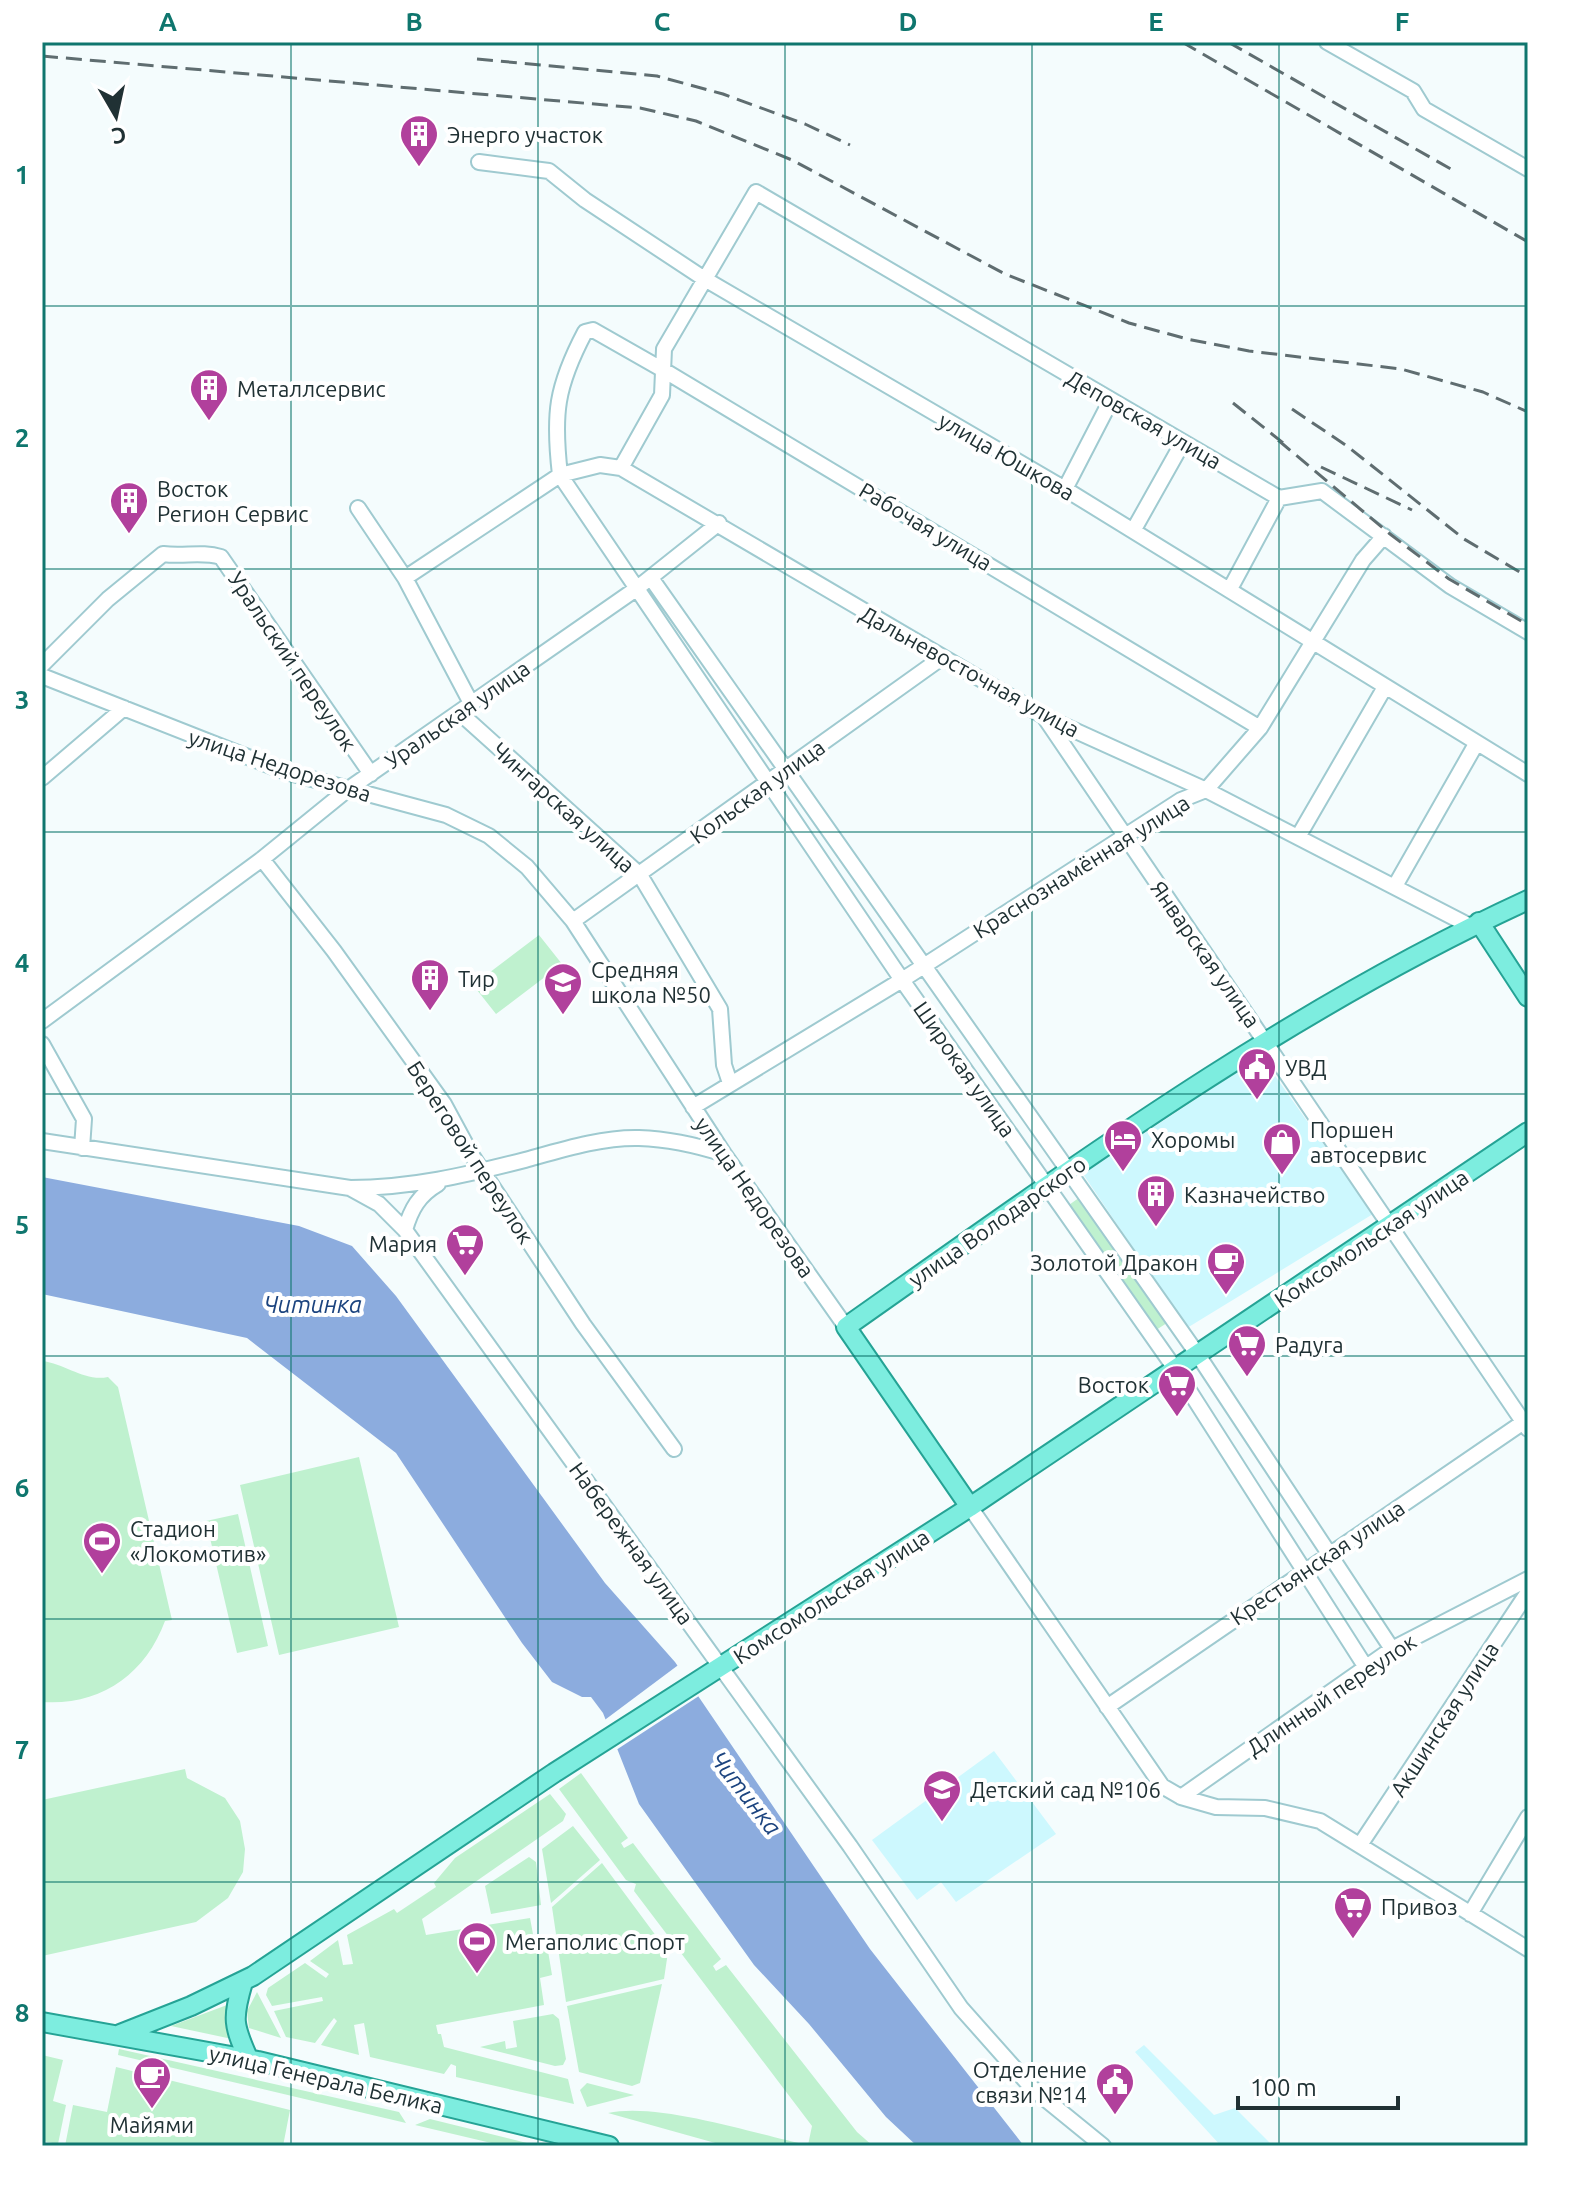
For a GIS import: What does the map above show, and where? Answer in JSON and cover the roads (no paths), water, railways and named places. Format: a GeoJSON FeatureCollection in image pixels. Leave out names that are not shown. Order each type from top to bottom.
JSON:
{"type":"FeatureCollection","features":[{"type":"Feature","properties":{"kind":"main road","name":"улица Володарского"},"geometry":{"type":"LineString","coordinates":[[846,1327],[1046,1185],[1266,1040],[1474,924],[1528,900]]}},
{"type":"Feature","properties":{"kind":"main road"},"geometry":{"type":"LineString","coordinates":[[1474,924],[1528,997]]}},
{"type":"Feature","properties":{"kind":"main road","name":"Комсомольская улица"},"geometry":{"type":"LineString","coordinates":[[120,2034],[243,1982],[714,1670],[970,1507],[1528,1132]]}},
{"type":"Feature","properties":{"kind":"main road","name":"улица Недорезова"},"geometry":{"type":"LineString","coordinates":[[846,1327],[970,1507]]}},
{"type":"Feature","properties":{"kind":"main road"},"geometry":{"type":"LineString","coordinates":[[243,1982],[233,2014],[234,2028],[249,2060]]}},
{"type":"Feature","properties":{"kind":"main road","name":"улица Генерала Белика"},"geometry":{"type":"LineString","coordinates":[[42,2022],[249,2060],[604,2145]]}},
{"type":"Feature","properties":{"kind":"street"},"geometry":{"type":"LineString","coordinates":[[1327,42],[1413,91],[1424,109],[1528,169]]}},
{"type":"Feature","properties":{"kind":"street","name":"улица Юшкова"},"geometry":{"type":"LineString","coordinates":[[479,162],[549,171],[585,200],[703,278],[1065,489],[1528,774]]}},
{"type":"Feature","properties":{"kind":"street","name":"Деповская улица"},"geometry":{"type":"LineString","coordinates":[[703,278],[756,192],[1279,498]]}},
{"type":"Feature","properties":{"kind":"street"},"geometry":{"type":"LineString","coordinates":[[405,578],[560,475],[600,465],[621,468],[657,407],[665,371],[661,357],[703,278]]}},
{"type":"Feature","properties":{"kind":"street","name":"Рабочая улица"},"geometry":{"type":"LineString","coordinates":[[560,475],[555,432],[563,374],[589,330],[665,371],[1260,728]]}},
{"type":"Feature","properties":{"kind":"street"},"geometry":{"type":"LineString","coordinates":[[1065,489],[1111,400]]}},
{"type":"Feature","properties":{"kind":"street"},"geometry":{"type":"LineString","coordinates":[[1133,531],[1183,442]]}},
{"type":"Feature","properties":{"kind":"street","name":"Дальневосточная улица"},"geometry":{"type":"LineString","coordinates":[[621,468],[719,523],[940,659],[1045,717],[1206,790],[1474,924]]}},
{"type":"Feature","properties":{"kind":"street","name":"Широкая улица"},"geometry":{"type":"LineString","coordinates":[[560,475],[902,980],[1176,1370],[1365,1666]]}},
{"type":"Feature","properties":{"kind":"street"},"geometry":{"type":"LineString","coordinates":[[1230,589],[1279,498],[1322,491],[1450,586],[1528,632]]}},
{"type":"Feature","properties":{"kind":"street","name":"Чингарская улица"},"geometry":{"type":"LineString","coordinates":[[358,508],[405,578],[466,709],[640,875],[720,1009],[724,1065],[730,1083]]}},
{"type":"Feature","properties":{"kind":"street","name":"Уральская улица"},"geometry":{"type":"LineString","coordinates":[[42,1021],[262,859],[347,790],[636,589],[719,523]]}},
{"type":"Feature","properties":{"kind":"street","name":"Краснознамённая улица"},"geometry":{"type":"LineString","coordinates":[[693,1107],[902,980],[1181,800],[1206,790],[1260,728],[1363,560],[1384,536]]}},
{"type":"Feature","properties":{"kind":"street","name":"Уральский переулок"},"geometry":{"type":"LineString","coordinates":[[42,665],[108,599],[163,554],[183,557],[204,551],[221,557],[371,774]]}},
{"type":"Feature","properties":{"kind":"street","name":"Широкая улица"},"geometry":{"type":"LineString","coordinates":[[651,578],[1198,1355],[1331,1552],[1392,1649]]}},
{"type":"Feature","properties":{"kind":"street","name":"Кольская улица"},"geometry":{"type":"LineString","coordinates":[[573,921],[940,659]]}},
{"type":"Feature","properties":{"kind":"street","name":"улица Недорезова"},"geometry":{"type":"LineString","coordinates":[[42,676],[286,772],[446,815],[489,836],[527,867],[573,921],[724,1154],[846,1327]]}},
{"type":"Feature","properties":{"kind":"street"},"geometry":{"type":"LineString","coordinates":[[1298,837],[1385,687]]}},
{"type":"Feature","properties":{"kind":"street"},"geometry":{"type":"LineString","coordinates":[[42,778],[124,708]]}},
{"type":"Feature","properties":{"kind":"street","name":"Январская улица"},"geometry":{"type":"LineString","coordinates":[[1045,717],[1526,1423]]}},
{"type":"Feature","properties":{"kind":"street"},"geometry":{"type":"LineString","coordinates":[[1395,886],[1476,744]]}},
{"type":"Feature","properties":{"kind":"street","name":"Береговой переулок"},"geometry":{"type":"LineString","coordinates":[[262,859],[334,951],[444,1104],[483,1170],[591,1335],[674,1449]]}},
{"type":"Feature","properties":{"kind":"street"},"geometry":{"type":"LineString","coordinates":[[42,1044],[84,1119],[82,1148]]}},
{"type":"Feature","properties":{"kind":"street"},"geometry":{"type":"LineString","coordinates":[[350,1188],[395,1188],[445,1180],[570,1148],[636,1138],[691,1144],[724,1154]]}},
{"type":"Feature","properties":{"kind":"street","name":"Набережная улица"},"geometry":{"type":"LineString","coordinates":[[42,1141],[350,1188],[379,1204],[405,1230],[714,1670],[961,2008],[1033,2089],[1103,2146]]}},
{"type":"Feature","properties":{"kind":"street"},"geometry":{"type":"LineString","coordinates":[[405,1230],[410,1212],[422,1193],[445,1180]]}},
{"type":"Feature","properties":{"kind":"street","name":"Крестьянская улица"},"geometry":{"type":"LineString","coordinates":[[1107,1707],[1304,1570],[1526,1423]]}},
{"type":"Feature","properties":{"kind":"street","name":"улица Недорезова"},"geometry":{"type":"LineString","coordinates":[[970,1507],[1162,1786],[1181,1797],[1216,1807],[1265,1808],[1320,1821],[1528,1949]]}},
{"type":"Feature","properties":{"kind":"street","name":"Длинный переулок"},"geometry":{"type":"LineString","coordinates":[[1181,1797],[1392,1649],[1528,1579]]}},
{"type":"Feature","properties":{"kind":"street","name":"Акшинская улица"},"geometry":{"type":"LineString","coordinates":[[1360,1845],[1528,1592]]}},
{"type":"Feature","properties":{"kind":"street"},"geometry":{"type":"LineString","coordinates":[[1470,1914],[1528,1817]]}},
{"type":"Feature","properties":{"kind":"water","name":"Читинка"},"geometry":{"type":"Polygon","coordinates":[[[42,1177],[299,1226],[352,1246],[396,1296],[605,1583],[675,1662],[870,1949],[1024,2146],[917,2146],[886,2117],[809,2024],[754,1965],[639,1804],[603,1713],[591,1697],[582,1697],[552,1682],[522,1643],[396,1453],[247,1338],[42,1294],[42,1177]]]}},
{"type":"Feature","properties":{"kind":"railway"},"geometry":{"type":"LineString","coordinates":[[1182,42],[1528,242]]}},
{"type":"Feature","properties":{"kind":"railway"},"geometry":{"type":"LineString","coordinates":[[1228,42],[1456,172]]}},
{"type":"Feature","properties":{"kind":"railway"},"geometry":{"type":"LineString","coordinates":[[42,56],[640,108],[696,121],[792,160],[1005,274],[1129,323],[1187,339],[1249,351],[1401,369],[1483,392],[1528,412]]}},
{"type":"Feature","properties":{"kind":"railway"},"geometry":{"type":"LineString","coordinates":[[477,59],[657,76],[723,94],[805,124],[850,145]]}},
{"type":"Feature","properties":{"kind":"railway"},"geometry":{"type":"LineString","coordinates":[[1233,403],[1287,446]]}},
{"type":"Feature","properties":{"kind":"railway"},"geometry":{"type":"LineString","coordinates":[[1292,409],[1347,446],[1464,539],[1528,577]]}},
{"type":"Feature","properties":{"kind":"railway"},"geometry":{"type":"LineString","coordinates":[[1278,440],[1449,579],[1528,625]]}},
{"type":"Feature","properties":{"kind":"railway"},"geometry":{"type":"LineString","coordinates":[[1321,467],[1412,510]]}},
{"type":"Feature","properties":{"kind":"place","name":"Энерго участок"},"geometry":{"type":"Point","coordinates":[419,168]}},
{"type":"Feature","properties":{"kind":"place","name":"Металлсервис"},"geometry":{"type":"Point","coordinates":[209,422]}},
{"type":"Feature","properties":{"kind":"place","name":"Восток Регион Сервис"},"geometry":{"type":"Point","coordinates":[129,535]}},
{"type":"Feature","properties":{"kind":"place","name":"Тир"},"geometry":{"type":"Point","coordinates":[430,1012]}},
{"type":"Feature","properties":{"kind":"place","name":"Средняя школа №50"},"geometry":{"type":"Point","coordinates":[563,1016]}},
{"type":"Feature","properties":{"kind":"place","name":"УВД"},"geometry":{"type":"Point","coordinates":[1257,1101]}},
{"type":"Feature","properties":{"kind":"place","name":"Хоромы"},"geometry":{"type":"Point","coordinates":[1123,1173]}},
{"type":"Feature","properties":{"kind":"place","name":"Поршен автосервис"},"geometry":{"type":"Point","coordinates":[1282,1176]}},
{"type":"Feature","properties":{"kind":"place","name":"Казначейство"},"geometry":{"type":"Point","coordinates":[1156,1228]}},
{"type":"Feature","properties":{"kind":"place","name":"Мария"},"geometry":{"type":"Point","coordinates":[465,1277]}},
{"type":"Feature","properties":{"kind":"place","name":"Золотой Дракон"},"geometry":{"type":"Point","coordinates":[1226,1296]}},
{"type":"Feature","properties":{"kind":"place","name":"Радуга"},"geometry":{"type":"Point","coordinates":[1247,1378]}},
{"type":"Feature","properties":{"kind":"place","name":"Восток"},"geometry":{"type":"Point","coordinates":[1177,1418]}},
{"type":"Feature","properties":{"kind":"place","name":"Стадион «Локомотив»"},"geometry":{"type":"Point","coordinates":[102,1575]}},
{"type":"Feature","properties":{"kind":"place","name":"Детский сад №106"},"geometry":{"type":"Point","coordinates":[942,1823]}},
{"type":"Feature","properties":{"kind":"place","name":"Привоз"},"geometry":{"type":"Point","coordinates":[1353,1940]}},
{"type":"Feature","properties":{"kind":"place","name":"Мегаполис Спорт"},"geometry":{"type":"Point","coordinates":[477,1975]}},
{"type":"Feature","properties":{"kind":"place","name":"Майями"},"geometry":{"type":"Point","coordinates":[152,2110]}},
{"type":"Feature","properties":{"kind":"place","name":"Отделение связи №14"},"geometry":{"type":"Point","coordinates":[1115,2116]}}]}
